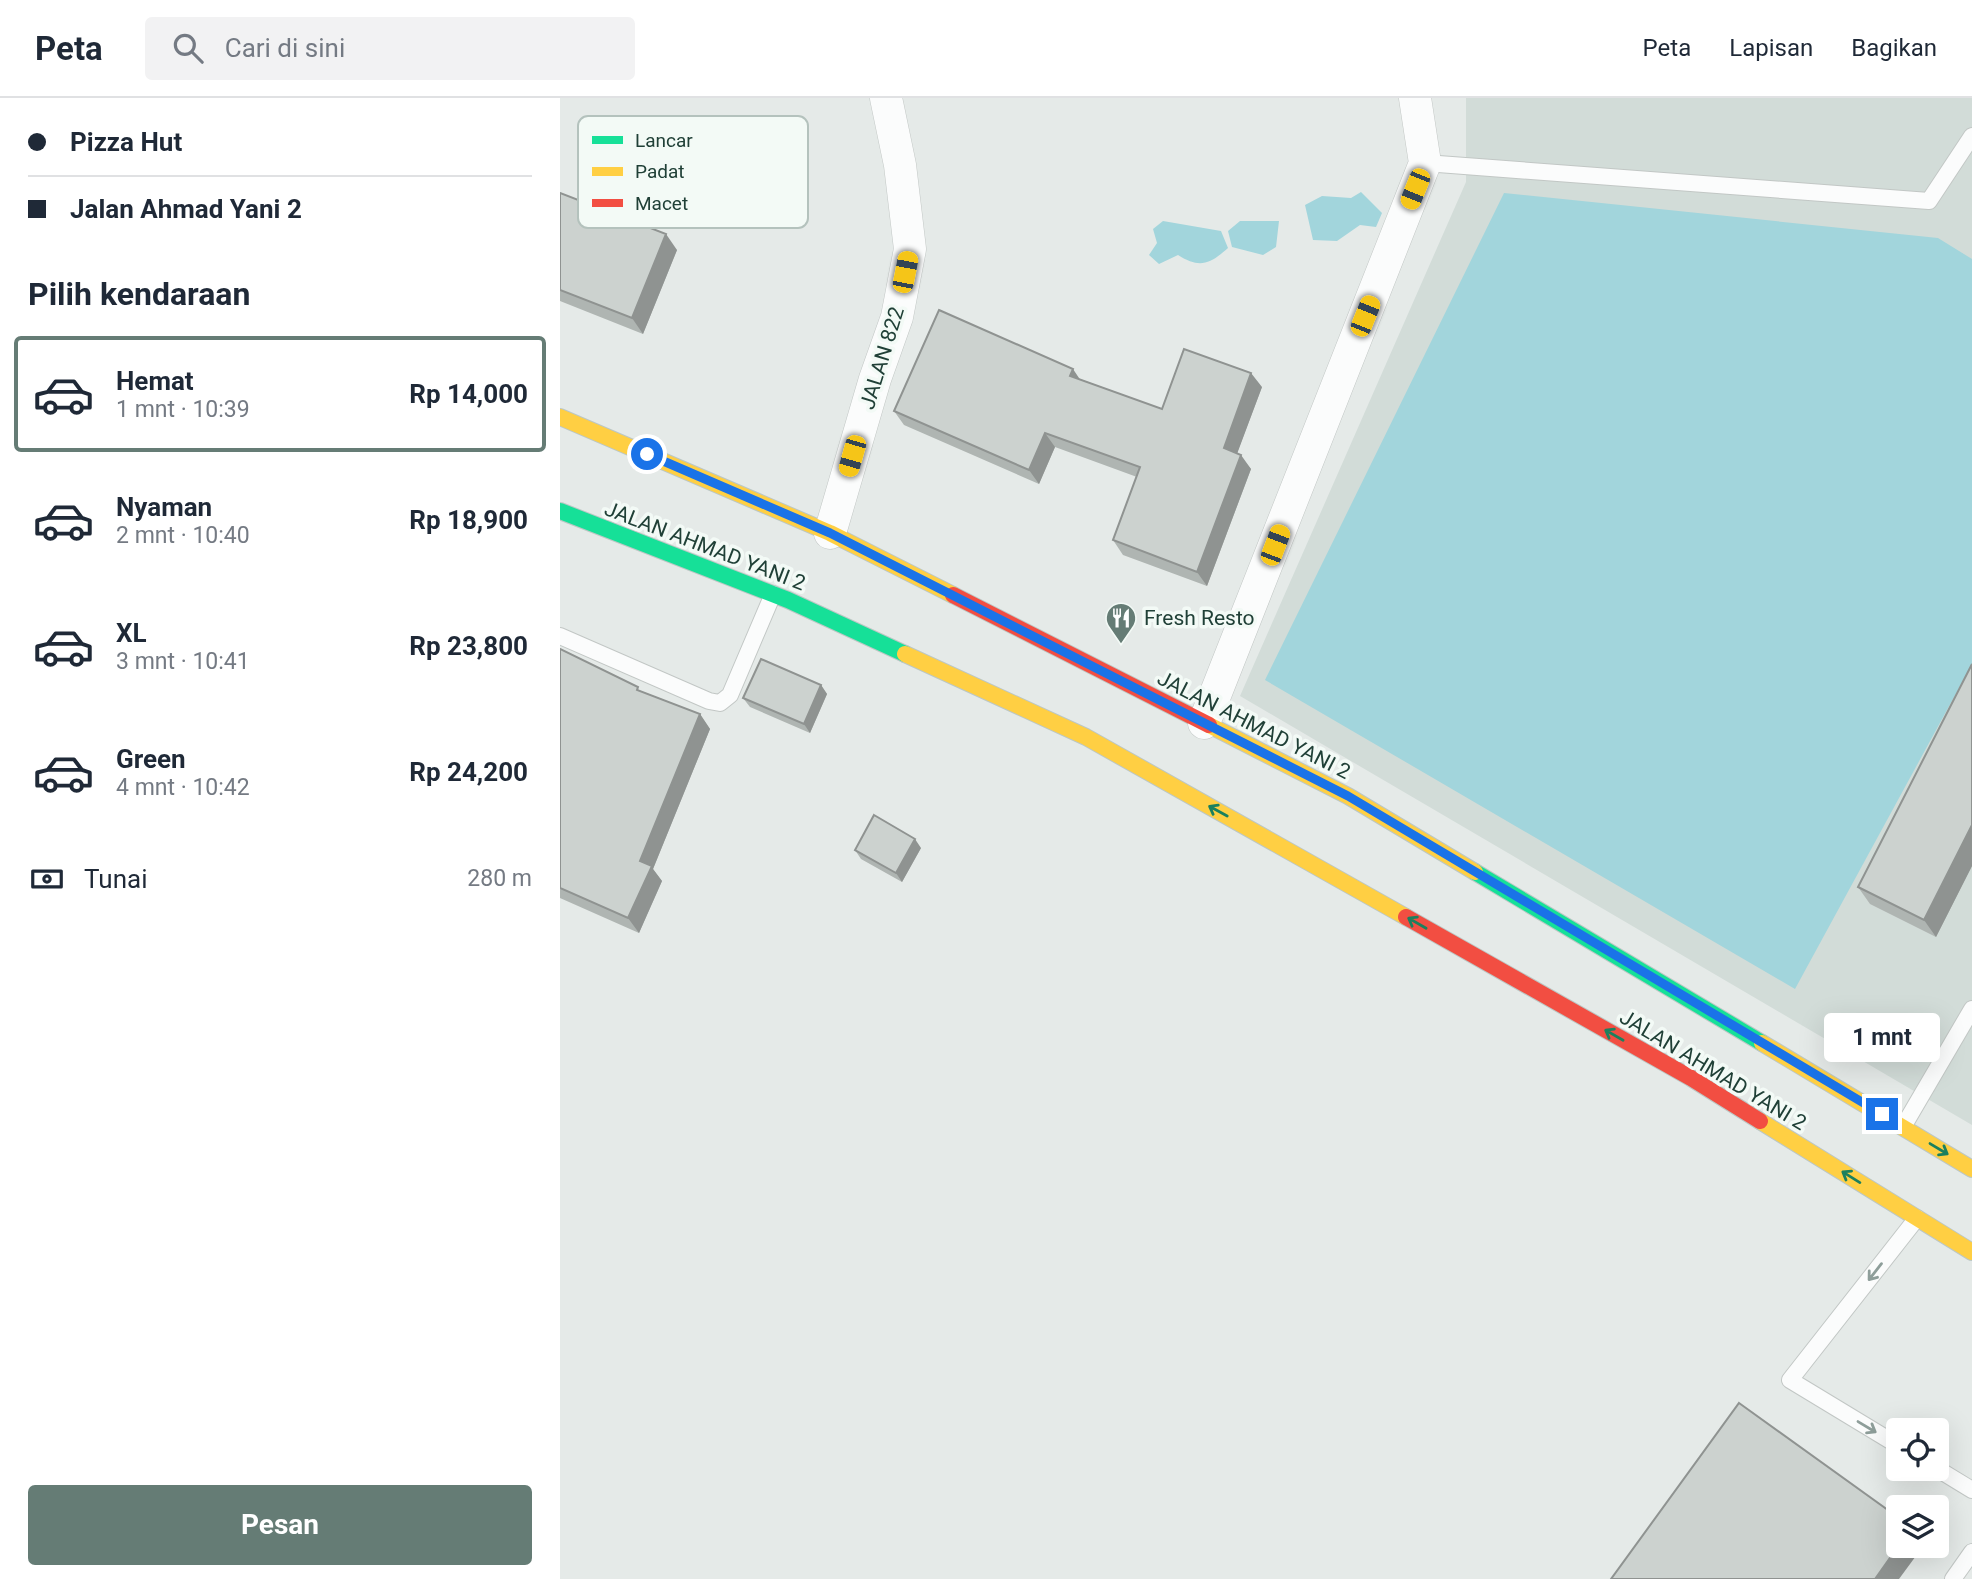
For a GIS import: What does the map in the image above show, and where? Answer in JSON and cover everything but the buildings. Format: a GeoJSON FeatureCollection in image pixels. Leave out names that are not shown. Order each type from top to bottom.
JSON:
{"type":"FeatureCollection","features":[{"type":"Feature","properties":{"kind":"highway","name":"JALAN AHMAD YANI 2"},"geometry":{"type":"LineString","coordinates":[[560,417],[830,533],[1348,796],[1972,1169]]}},
{"type":"Feature","properties":{"kind":"highway","name":"JALAN AHMAD YANI 2"},"geometry":{"type":"LineString","coordinates":[[560,511],[773,594],[1086,737],[1691,1078],[1972,1252]]}},
{"type":"Feature","properties":{"kind":"street","name":"JALAN 822"},"geometry":{"type":"LineString","coordinates":[[830,533],[875,379],[897,317],[910,250],[900,165],[886,98]]}},
{"type":"Feature","properties":{"kind":"street"},"geometry":{"type":"LineString","coordinates":[[1204,723],[1425,163],[1415,98]]}},
{"type":"Feature","properties":{"kind":"lane"},"geometry":{"type":"LineString","coordinates":[[1425,163],[1929,201],[1972,136]]}},
{"type":"Feature","properties":{"kind":"lane"},"geometry":{"type":"LineString","coordinates":[[560,636],[709,701],[720,703],[730,695],[773,594]]}},
{"type":"Feature","properties":{"kind":"lane"},"geometry":{"type":"LineString","coordinates":[[1903,1127],[1965,1040],[1972,1009]]}},
{"type":"Feature","properties":{"kind":"lane"},"geometry":{"type":"LineString","coordinates":[[1886,1438],[1790,1380],[1917,1218]]}},
{"type":"Feature","properties":{"kind":"lane"},"geometry":{"type":"LineString","coordinates":[[1949,1476],[1972,1490]]}},
{"type":"Feature","properties":{"kind":"lane"},"geometry":{"type":"LineString","coordinates":[[1953,1579],[1972,1552]]}},
{"type":"Feature","properties":{"kind":"shaded area"},"geometry":{"type":"Polygon","coordinates":[[[1466,98],[1972,98],[1972,1125],[1240,696],[1466,182],[1466,98]]]}},
{"type":"Feature","properties":{"kind":"water"},"geometry":{"type":"Polygon","coordinates":[[[1361,192],[1382,213],[1376,227],[1360,225],[1337,241],[1313,240],[1305,205],[1322,196],[1351,198],[1361,192]]]}},
{"type":"Feature","properties":{"kind":"water"},"geometry":{"type":"Polygon","coordinates":[[[1504,193],[1938,238],[1972,259],[1972,664],[1795,989],[1265,680],[1504,193]]]}},
{"type":"Feature","properties":{"kind":"water"},"geometry":{"type":"Polygon","coordinates":[[[1163,221],[1221,231],[1228,248],[1216,258],[1204,263],[1193,262],[1178,255],[1159,264],[1149,255],[1157,243],[1153,229],[1163,221]]]}},
{"type":"Feature","properties":{"kind":"water"},"geometry":{"type":"Polygon","coordinates":[[[1240,221],[1279,221],[1276,247],[1263,255],[1232,247],[1228,231],[1240,221]]]}},
{"type":"Feature","properties":{"kind":"traffic: fast"},"geometry":{"type":"LineString","coordinates":[[560,511],[788,600],[905,654]]}},
{"type":"Feature","properties":{"kind":"traffic: fast"},"geometry":{"type":"LineString","coordinates":[[1475,872],[1762,1043]]}},
{"type":"Feature","properties":{"kind":"traffic: slow"},"geometry":{"type":"LineString","coordinates":[[560,417],[830,533],[953,595]]}},
{"type":"Feature","properties":{"kind":"traffic: slow"},"geometry":{"type":"LineString","coordinates":[[905,654],[1086,737],[1406,917]]}},
{"type":"Feature","properties":{"kind":"traffic: slow"},"geometry":{"type":"LineString","coordinates":[[1209,725],[1348,796],[1475,872]]}},
{"type":"Feature","properties":{"kind":"traffic: slow"},"geometry":{"type":"LineString","coordinates":[[1762,1043],[1972,1169]]}},
{"type":"Feature","properties":{"kind":"traffic: slow"},"geometry":{"type":"LineString","coordinates":[[1760,1121],[1972,1252]]}},
{"type":"Feature","properties":{"kind":"traffic: jam"},"geometry":{"type":"LineString","coordinates":[[953,595],[1209,725]]}},
{"type":"Feature","properties":{"kind":"traffic: jam"},"geometry":{"type":"LineString","coordinates":[[1406,917],[1691,1078],[1760,1121]]}},
{"type":"Feature","properties":{"kind":"place","name":"Fresh Resto"},"geometry":{"type":"Point","coordinates":[1121,645]}},
{"type":"Feature","properties":{"kind":"route"},"geometry":{"type":"LineString","coordinates":[[647,454],[830,533],[1348,796],[1882,1114]]}}]}
